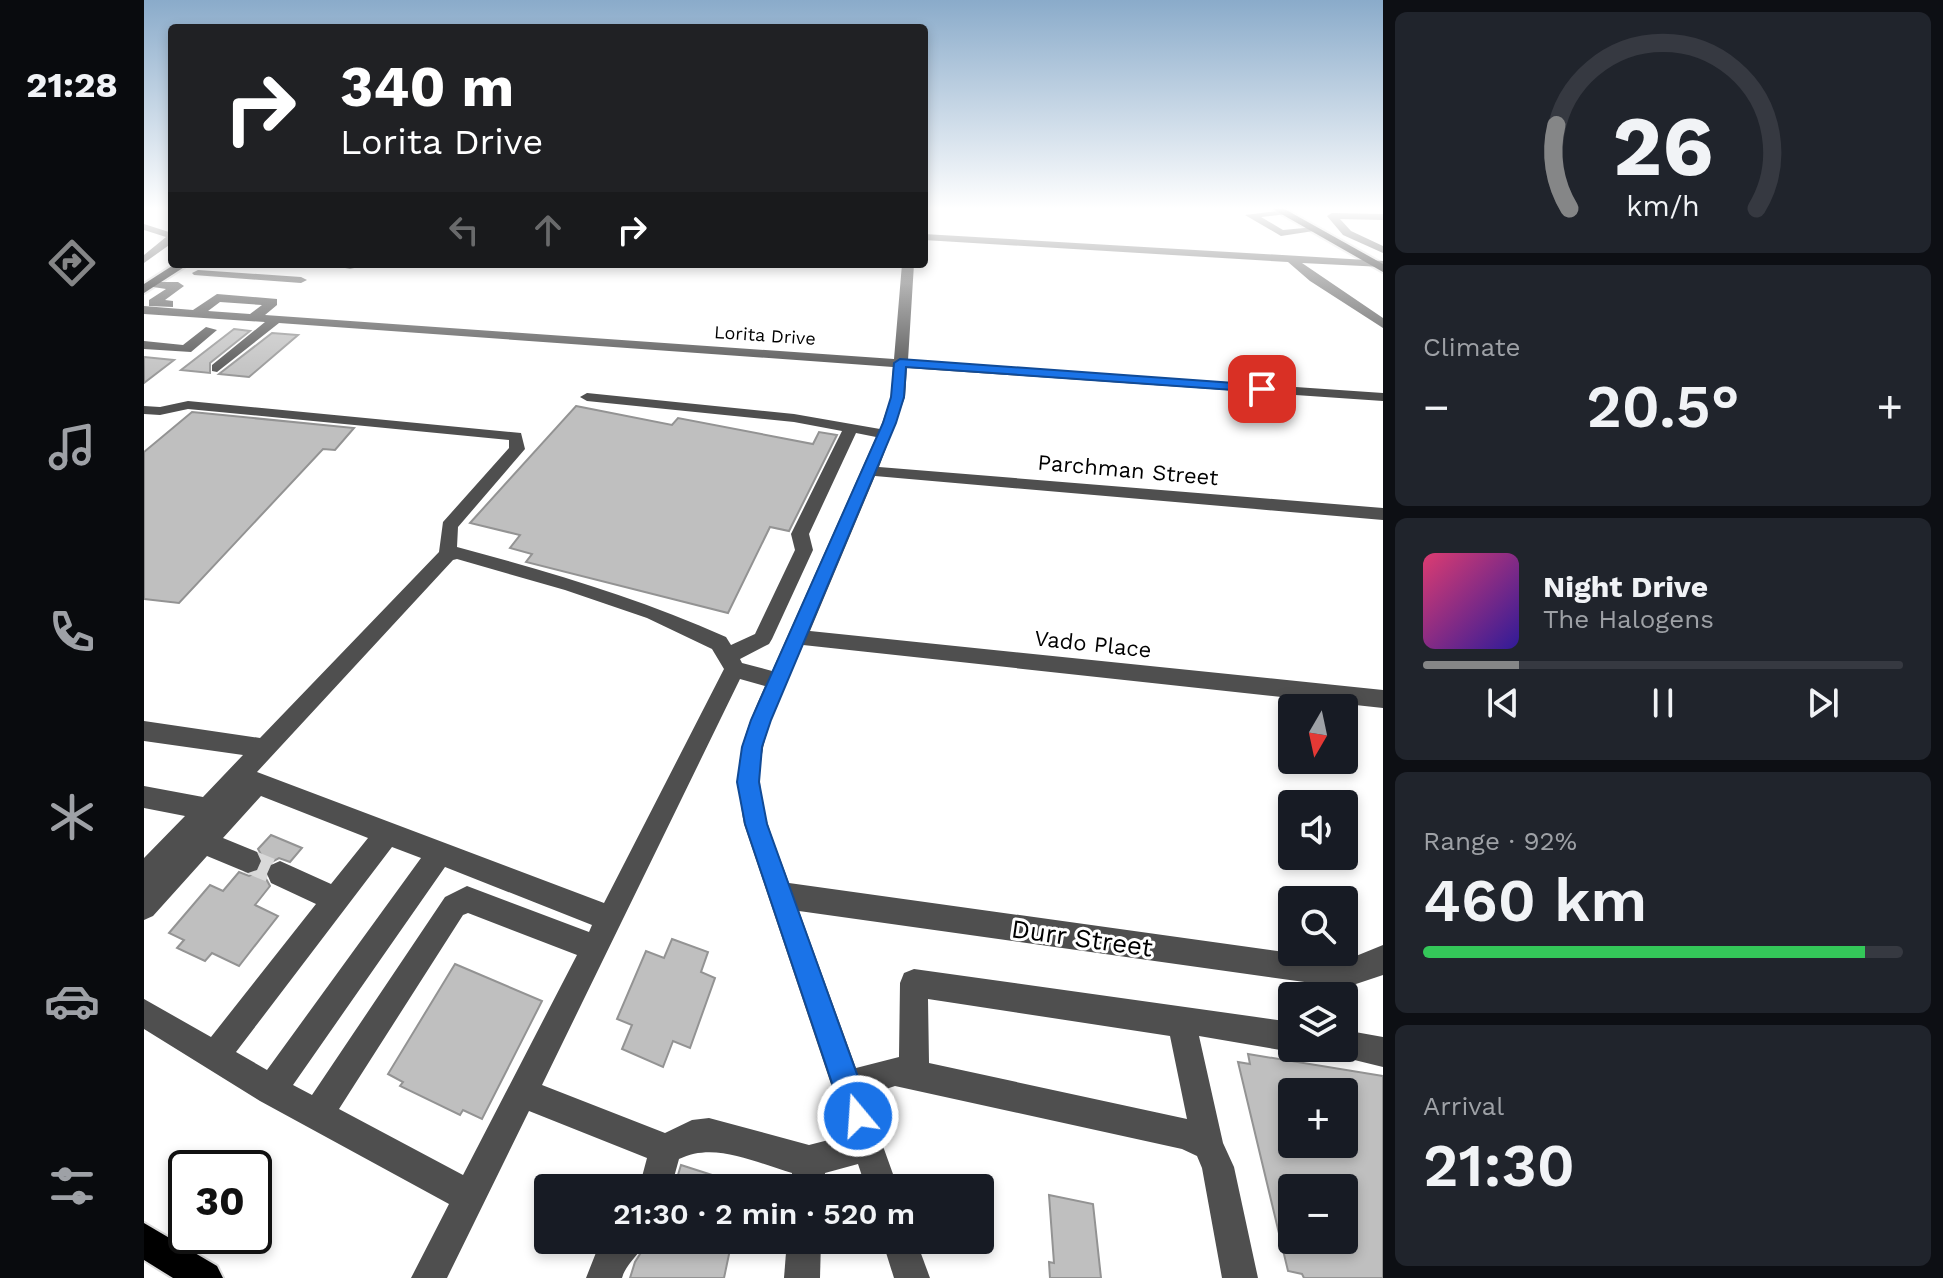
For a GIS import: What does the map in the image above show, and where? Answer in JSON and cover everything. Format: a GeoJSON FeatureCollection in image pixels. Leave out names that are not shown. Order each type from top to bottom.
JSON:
{"type":"FeatureCollection","features":[{"type":"Feature","properties":{"kind":"main road"},"geometry":{"type":"LineString","coordinates":[[148,286],[177,268]]}},
{"type":"Feature","properties":{"kind":"main road"},"geometry":{"type":"LineString","coordinates":[[148,1251],[205,1278]]}},
{"type":"Feature","properties":{"kind":"street"},"geometry":{"type":"LineString","coordinates":[[1300,267],[1383,324]]}},
{"type":"Feature","properties":{"kind":"street"},"geometry":{"type":"LineString","coordinates":[[205,268],[153,303],[201,310],[217,298],[273,302]]}},
{"type":"Feature","properties":{"kind":"street"},"geometry":{"type":"LineString","coordinates":[[877,1174],[779,895],[756,824],[748,782],[752,747],[777,681],[885,434],[898,397],[908,268]]}},
{"type":"Feature","properties":{"kind":"street"},"geometry":{"type":"LineString","coordinates":[[198,273],[301,280],[254,317]]}},
{"type":"Feature","properties":{"kind":"street"},"geometry":{"type":"LineString","coordinates":[[148,286],[178,286]]}},
{"type":"Feature","properties":{"kind":"street","name":"Lorita Drive"},"geometry":{"type":"LineString","coordinates":[[144,310],[201,310],[277,319],[1383,397]]}},
{"type":"Feature","properties":{"kind":"street"},"geometry":{"type":"LineString","coordinates":[[217,368],[277,319]]}},
{"type":"Feature","properties":{"kind":"street"},"geometry":{"type":"LineString","coordinates":[[144,345],[186,349],[211,330]]}},
{"type":"Feature","properties":{"kind":"street"},"geometry":{"type":"LineString","coordinates":[[587,397],[794,418],[885,434]]}},
{"type":"Feature","properties":{"kind":"street"},"geometry":{"type":"LineString","coordinates":[[146,412],[188,405],[516,436],[517,449],[449,526],[448,554]]}},
{"type":"Feature","properties":{"kind":"street"},"geometry":{"type":"LineString","coordinates":[[429,1278],[594,948],[731,662],[762,639],[804,550],[800,534],[805,522],[851,428]]}},
{"type":"Feature","properties":{"kind":"street","name":"Parchman Street"},"geometry":{"type":"LineString","coordinates":[[869,471],[1383,514]]}},
{"type":"Feature","properties":{"kind":"street"},"geometry":{"type":"LineString","coordinates":[[144,907],[204,842],[248,780],[262,748],[448,554],[457,553],[613,598],[698,632],[719,643],[731,662],[777,681]]}},
{"type":"Feature","properties":{"kind":"street","name":"Vado Place"},"geometry":{"type":"LineString","coordinates":[[797,637],[1383,699]]}},
{"type":"Feature","properties":{"kind":"street"},"geometry":{"type":"LineString","coordinates":[[144,731],[262,748]]}},
{"type":"Feature","properties":{"kind":"street"},"geometry":{"type":"LineString","coordinates":[[248,780],[608,918]]}},
{"type":"Feature","properties":{"kind":"street"},"geometry":{"type":"LineString","coordinates":[[148,867],[208,809],[248,780]]}},
{"type":"Feature","properties":{"kind":"street"},"geometry":{"type":"LineString","coordinates":[[144,797],[208,809]]}},
{"type":"Feature","properties":{"kind":"street"},"geometry":{"type":"LineString","coordinates":[[215,1056],[387,833]]}},
{"type":"Feature","properties":{"kind":"street"},"geometry":{"type":"LineString","coordinates":[[204,842],[248,861]]}},
{"type":"Feature","properties":{"kind":"street"},"geometry":{"type":"LineString","coordinates":[[271,1090],[440,853]]}},
{"type":"Feature","properties":{"kind":"street"},"geometry":{"type":"LineString","coordinates":[[280,874],[336,900]]}},
{"type":"Feature","properties":{"kind":"street","name":"Durr Street"},"geometry":{"type":"LineString","coordinates":[[779,895],[1306,969],[1350,971],[1376,965],[1383,959]]}},
{"type":"Feature","properties":{"kind":"street"},"geometry":{"type":"LineString","coordinates":[[317,1115],[454,906],[467,899],[594,948]]}},
{"type":"Feature","properties":{"kind":"street"},"geometry":{"type":"LineString","coordinates":[[916,1076],[914,983],[1181,1023]]}},
{"type":"Feature","properties":{"kind":"street"},"geometry":{"type":"LineString","coordinates":[[144,1013],[271,1090],[468,1196]]}},
{"type":"Feature","properties":{"kind":"street"},"geometry":{"type":"LineString","coordinates":[[1240,1278],[1218,1167],[1208,1145],[1181,1019],[1278,1035]]}},
{"type":"Feature","properties":{"kind":"street"},"geometry":{"type":"LineString","coordinates":[[1358,1048],[1383,1052]]}},
{"type":"Feature","properties":{"kind":"street"},"geometry":{"type":"LineString","coordinates":[[848,1086],[895,1071],[1185,1134],[1208,1145]]}},
{"type":"Feature","properties":{"kind":"street"},"geometry":{"type":"LineString","coordinates":[[521,1092],[656,1172],[692,1136],[709,1134],[806,1174]]}},
{"type":"Feature","properties":{"kind":"street"},"geometry":{"type":"LineString","coordinates":[[810,1174],[867,1146]]}},
{"type":"Feature","properties":{"kind":"street"},"geometry":{"type":"LineString","coordinates":[[604,1278],[614,1254]]}},
{"type":"Feature","properties":{"kind":"street"},"geometry":{"type":"LineString","coordinates":[[802,1278],[803,1254]]}},
{"type":"Feature","properties":{"kind":"street"},"geometry":{"type":"LineString","coordinates":[[904,1254],[912,1278]]}},
{"type":"Feature","properties":{"kind":"building"},"geometry":{"type":"Polygon","coordinates":[[[234,329],[250,331],[210,363],[210,373],[181,370],[234,329]]]}},
{"type":"Feature","properties":{"kind":"building"},"geometry":{"type":"Polygon","coordinates":[[[272,333],[298,335],[249,377],[219,374],[272,333]]]}},
{"type":"Feature","properties":{"kind":"building"},"geometry":{"type":"Polygon","coordinates":[[[144,357],[174,360],[144,383],[144,357]]]}},
{"type":"Feature","properties":{"kind":"building"},"geometry":{"type":"Polygon","coordinates":[[[576,406],[672,425],[678,418],[813,444],[819,432],[837,435],[789,531],[770,527],[728,613],[526,562],[532,554],[510,548],[520,535],[470,523],[576,406]]]}},
{"type":"Feature","properties":{"kind":"building"},"geometry":{"type":"Polygon","coordinates":[[[192,412],[354,428],[335,450],[323,449],[179,603],[144,599],[144,452],[192,412]]]}},
{"type":"Feature","properties":{"kind":"building"},"geometry":{"type":"Polygon","coordinates":[[[271,835],[302,848],[290,862],[279,858],[268,864],[264,875],[270,886],[255,905],[278,916],[239,966],[212,953],[205,961],[177,948],[184,940],[169,933],[210,885],[223,891],[239,872],[249,876],[260,871],[264,860],[258,849],[271,835]]]}},
{"type":"Feature","properties":{"kind":"building"},"geometry":{"type":"Polygon","coordinates":[[[672,939],[708,952],[701,972],[715,978],[690,1048],[673,1041],[663,1067],[622,1049],[632,1025],[617,1019],[646,951],[664,958],[672,939]]]}},
{"type":"Feature","properties":{"kind":"building"},"geometry":{"type":"Polygon","coordinates":[[[455,964],[542,1001],[482,1119],[463,1110],[460,1115],[400,1086],[403,1082],[388,1074],[455,964]]]}},
{"type":"Feature","properties":{"kind":"building"},"geometry":{"type":"Polygon","coordinates":[[[1248,1054],[1278,1059],[1278,1062],[1297,1062],[1383,1076],[1383,1278],[1304,1278],[1302,1274],[1288,1271],[1284,1254],[1358,1254],[1358,1174],[1278,1174],[1278,1229],[1238,1062],[1250,1064],[1248,1054]]]}},
{"type":"Feature","properties":{"kind":"building"},"geometry":{"type":"Polygon","coordinates":[[[681,1165],[709,1174],[678,1174],[681,1165]]]}},
{"type":"Feature","properties":{"kind":"building"},"geometry":{"type":"Polygon","coordinates":[[[1049,1195],[1093,1204],[1101,1278],[1050,1278],[1049,1262],[1054,1263],[1049,1195]]]}},
{"type":"Feature","properties":{"kind":"building"},"geometry":{"type":"Polygon","coordinates":[[[640,1254],[729,1254],[724,1278],[630,1278],[640,1254]]]}},
{"type":"Feature","properties":{"kind":"tunnel"},"geometry":{"type":"LineString","coordinates":[[248,861],[280,874]]}},
{"type":"Feature","properties":{"kind":"route"},"geometry":{"type":"LineString","coordinates":[[858,1116],[779,895],[756,824],[748,782],[752,747],[761,720],[890,423],[898,397],[900,363],[1262,389]]}}]}
